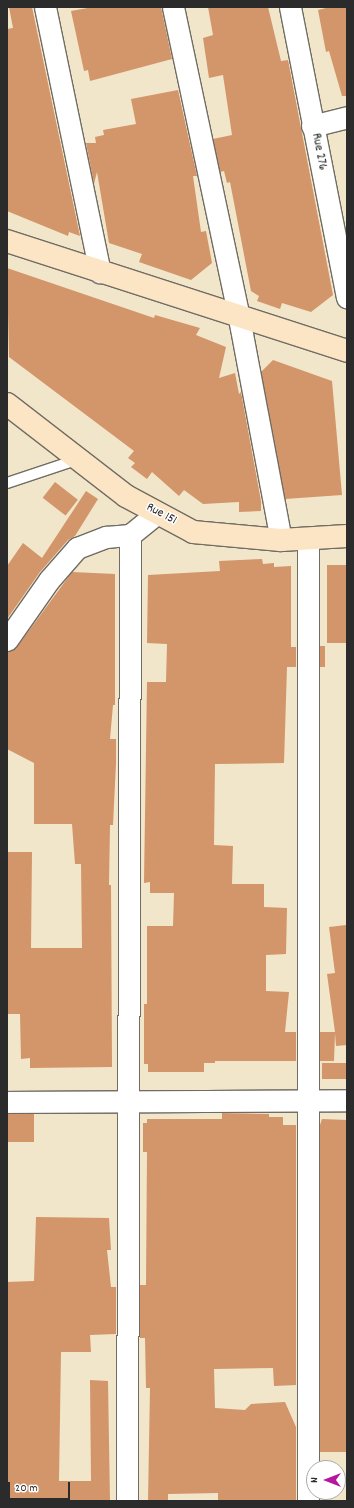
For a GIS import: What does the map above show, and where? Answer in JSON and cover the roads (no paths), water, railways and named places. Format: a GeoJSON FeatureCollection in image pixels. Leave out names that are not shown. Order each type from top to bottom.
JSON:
{"type":"FeatureCollection","features":[{"type":"Feature","properties":{"kind":"main road"},"geometry":{"type":"LineString","coordinates":[[7,241],[240,318],[347,351]]}},
{"type":"Feature","properties":{"kind":"main road","name":"Rue 151"},"geometry":{"type":"LineString","coordinates":[[7,404],[126,496],[193,532],[281,540],[308,540],[347,536]]}},
{"type":"Feature","properties":{"kind":"street"},"geometry":{"type":"LineString","coordinates":[[45,7],[100,272]]}},
{"type":"Feature","properties":{"kind":"street"},"geometry":{"type":"LineString","coordinates":[[173,7],[240,318],[281,540]]}},
{"type":"Feature","properties":{"kind":"street","name":"Rue 276"},"geometry":{"type":"LineString","coordinates":[[290,7],[312,126],[347,297]]}},
{"type":"Feature","properties":{"kind":"street"},"geometry":{"type":"LineString","coordinates":[[312,126],[347,117]]}},
{"type":"Feature","properties":{"kind":"street"},"geometry":{"type":"LineString","coordinates":[[7,640],[49,580],[77,548],[106,537],[130,535],[157,513]]}},
{"type":"Feature","properties":{"kind":"street"},"geometry":{"type":"LineString","coordinates":[[127,1501],[127,1101],[130,535]]}},
{"type":"Feature","properties":{"kind":"street"},"geometry":{"type":"LineString","coordinates":[[308,540],[308,1501]]}},
{"type":"Feature","properties":{"kind":"street"},"geometry":{"type":"LineString","coordinates":[[7,1102],[347,1100]]}},
{"type":"Feature","properties":{"kind":"lane"},"geometry":{"type":"LineString","coordinates":[[7,483],[79,459]]}}]}
